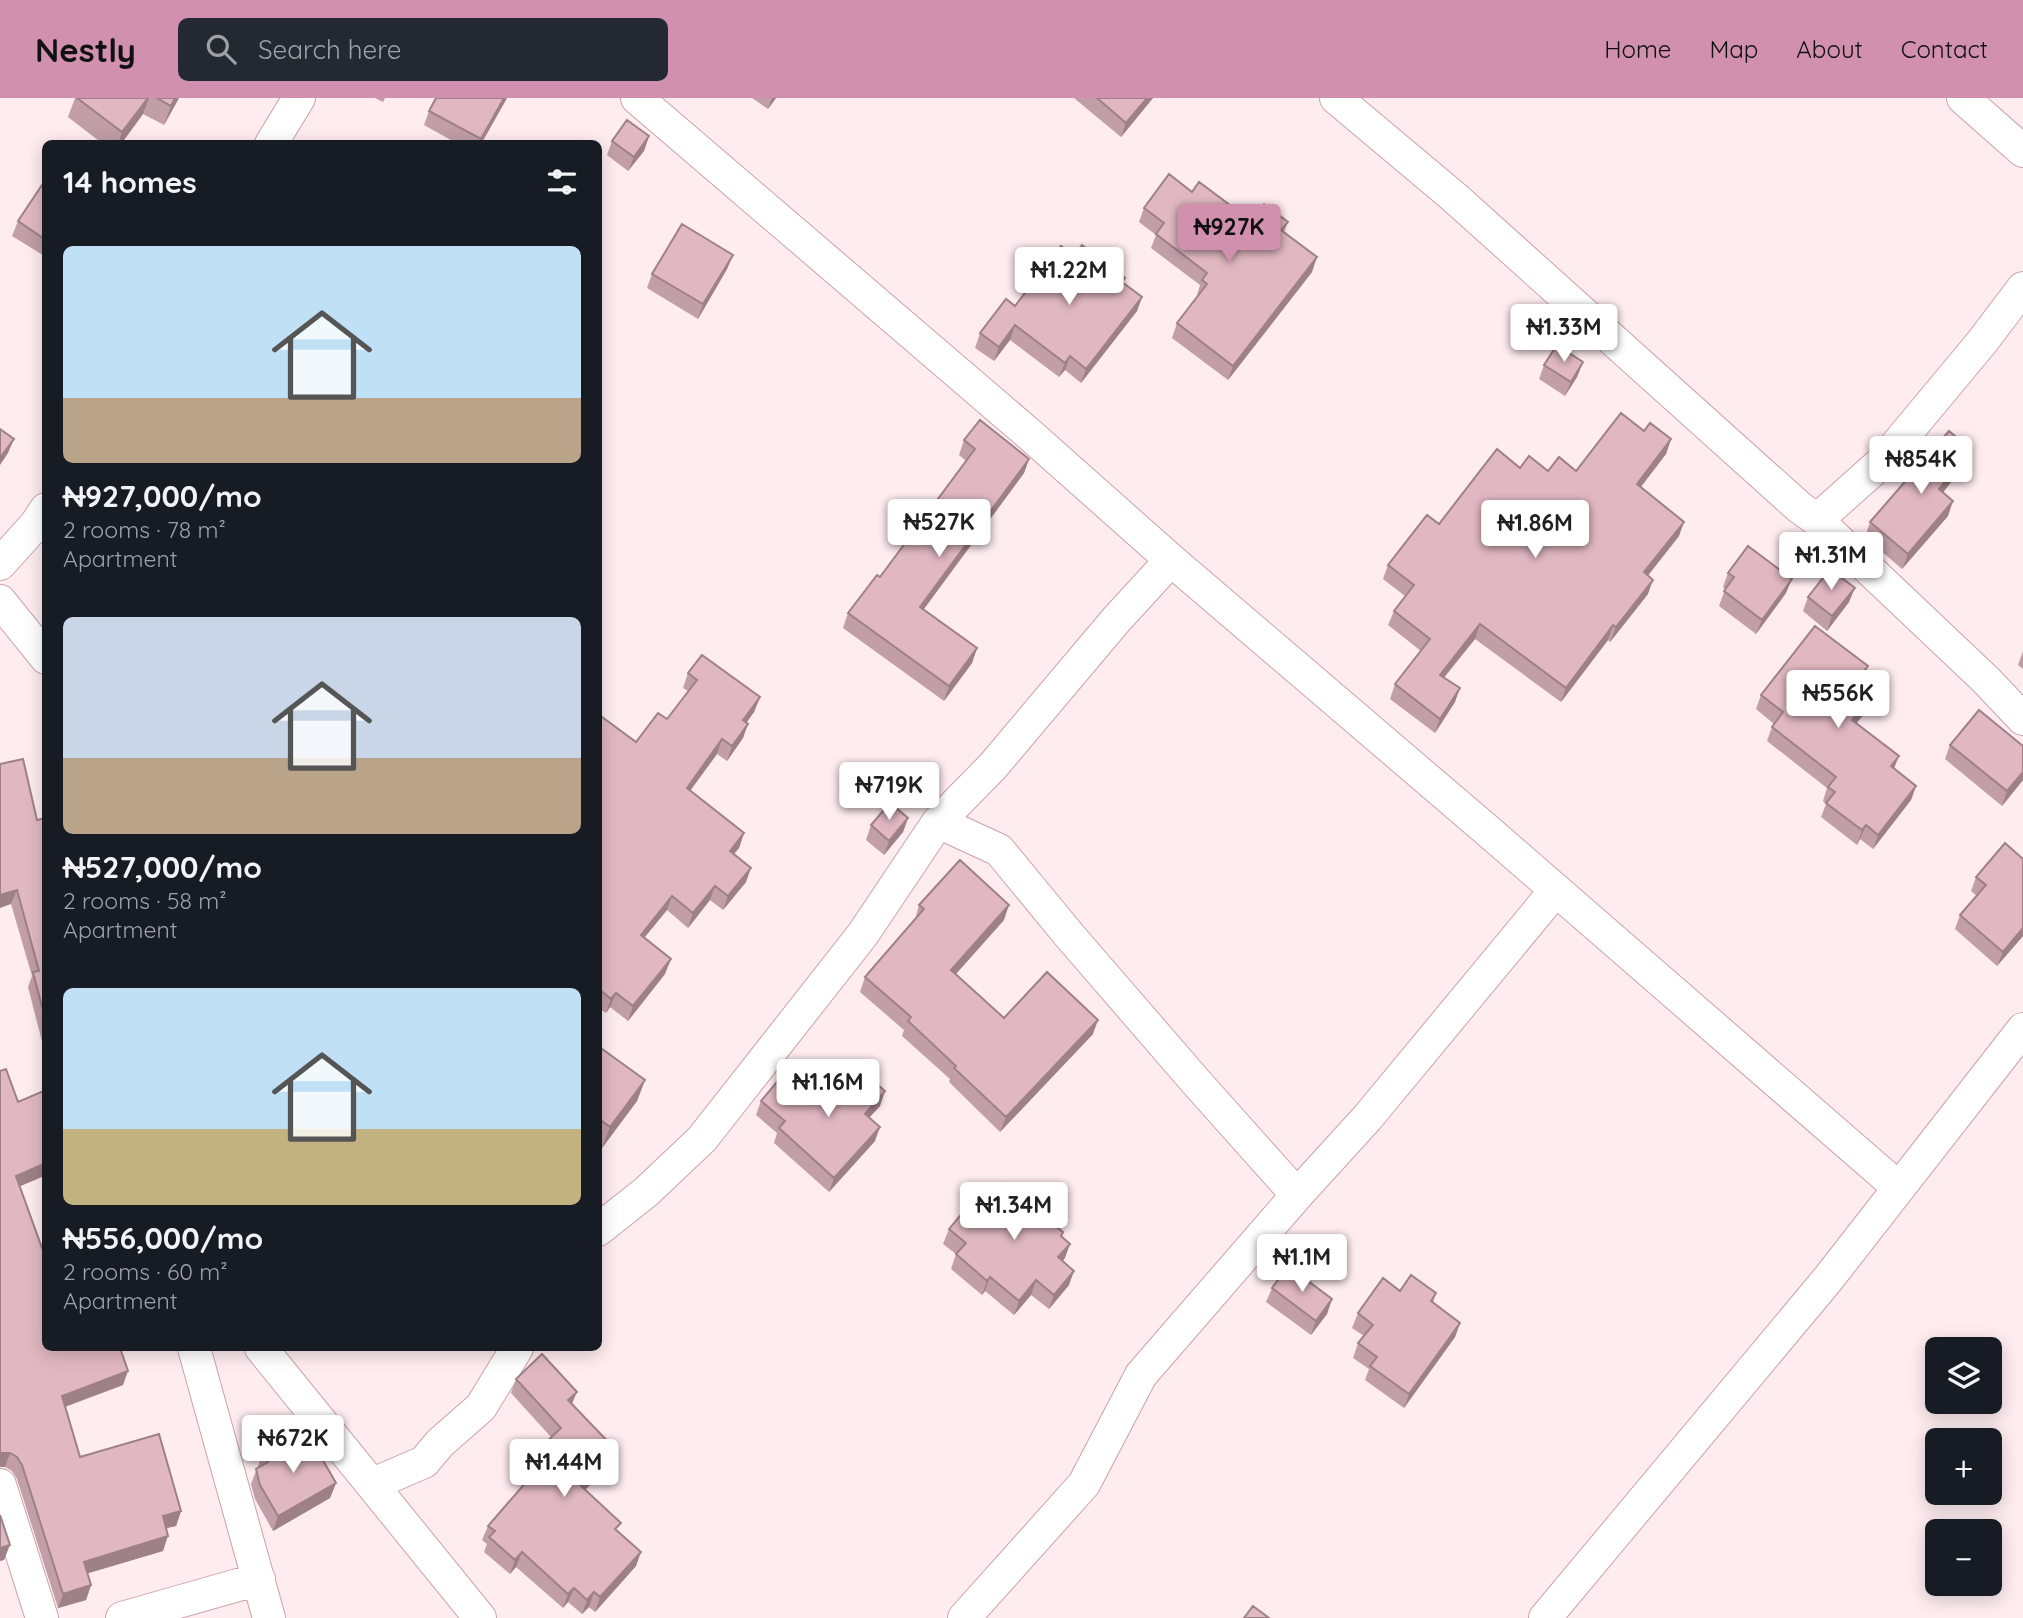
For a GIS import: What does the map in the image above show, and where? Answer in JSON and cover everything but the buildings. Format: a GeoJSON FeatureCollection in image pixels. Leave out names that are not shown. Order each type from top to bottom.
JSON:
{"type":"FeatureCollection","features":[{"type":"Feature","properties":{"kind":"street"},"geometry":{"type":"LineString","coordinates":[[273,140],[299,98]]}},
{"type":"Feature","properties":{"kind":"street"},"geometry":{"type":"LineString","coordinates":[[637,98],[1899,1188]]}},
{"type":"Feature","properties":{"kind":"street"},"geometry":{"type":"LineString","coordinates":[[1336,98],[1454,197],[1799,507],[1817,520],[1986,680],[2023,719]]}},
{"type":"Feature","properties":{"kind":"street"},"geometry":{"type":"LineString","coordinates":[[1963,98],[2023,151]]}},
{"type":"Feature","properties":{"kind":"street"},"geometry":{"type":"LineString","coordinates":[[1817,520],[1883,461],[2023,288]]}},
{"type":"Feature","properties":{"kind":"street"},"geometry":{"type":"LineString","coordinates":[[0,564],[42,515]]}},
{"type":"Feature","properties":{"kind":"street"},"geometry":{"type":"LineString","coordinates":[[602,1227],[646,1192],[702,1139],[863,934],[938,822],[993,766],[1171,560]]}},
{"type":"Feature","properties":{"kind":"street"},"geometry":{"type":"LineString","coordinates":[[0,601],[42,653]]}},
{"type":"Feature","properties":{"kind":"street"},"geometry":{"type":"LineString","coordinates":[[938,822],[999,850],[1196,1083],[1297,1195]]}},
{"type":"Feature","properties":{"kind":"street"},"geometry":{"type":"LineString","coordinates":[[964,1618],[1084,1485],[1141,1375],[1368,1117],[1555,891]]}},
{"type":"Feature","properties":{"kind":"street"},"geometry":{"type":"LineString","coordinates":[[1545,1618],[1828,1279],[2023,1029]]}},
{"type":"Feature","properties":{"kind":"street"},"geometry":{"type":"LineString","coordinates":[[195,1351],[269,1618]]}},
{"type":"Feature","properties":{"kind":"street"},"geometry":{"type":"LineString","coordinates":[[263,1351],[480,1618]]}},
{"type":"Feature","properties":{"kind":"street"},"geometry":{"type":"LineString","coordinates":[[373,1484],[424,1462],[440,1443],[481,1407],[515,1351]]}},
{"type":"Feature","properties":{"kind":"street"},"geometry":{"type":"LineString","coordinates":[[0,1485],[42,1618]]}},
{"type":"Feature","properties":{"kind":"street"},"geometry":{"type":"LineString","coordinates":[[122,1618],[259,1579]]}}]}
